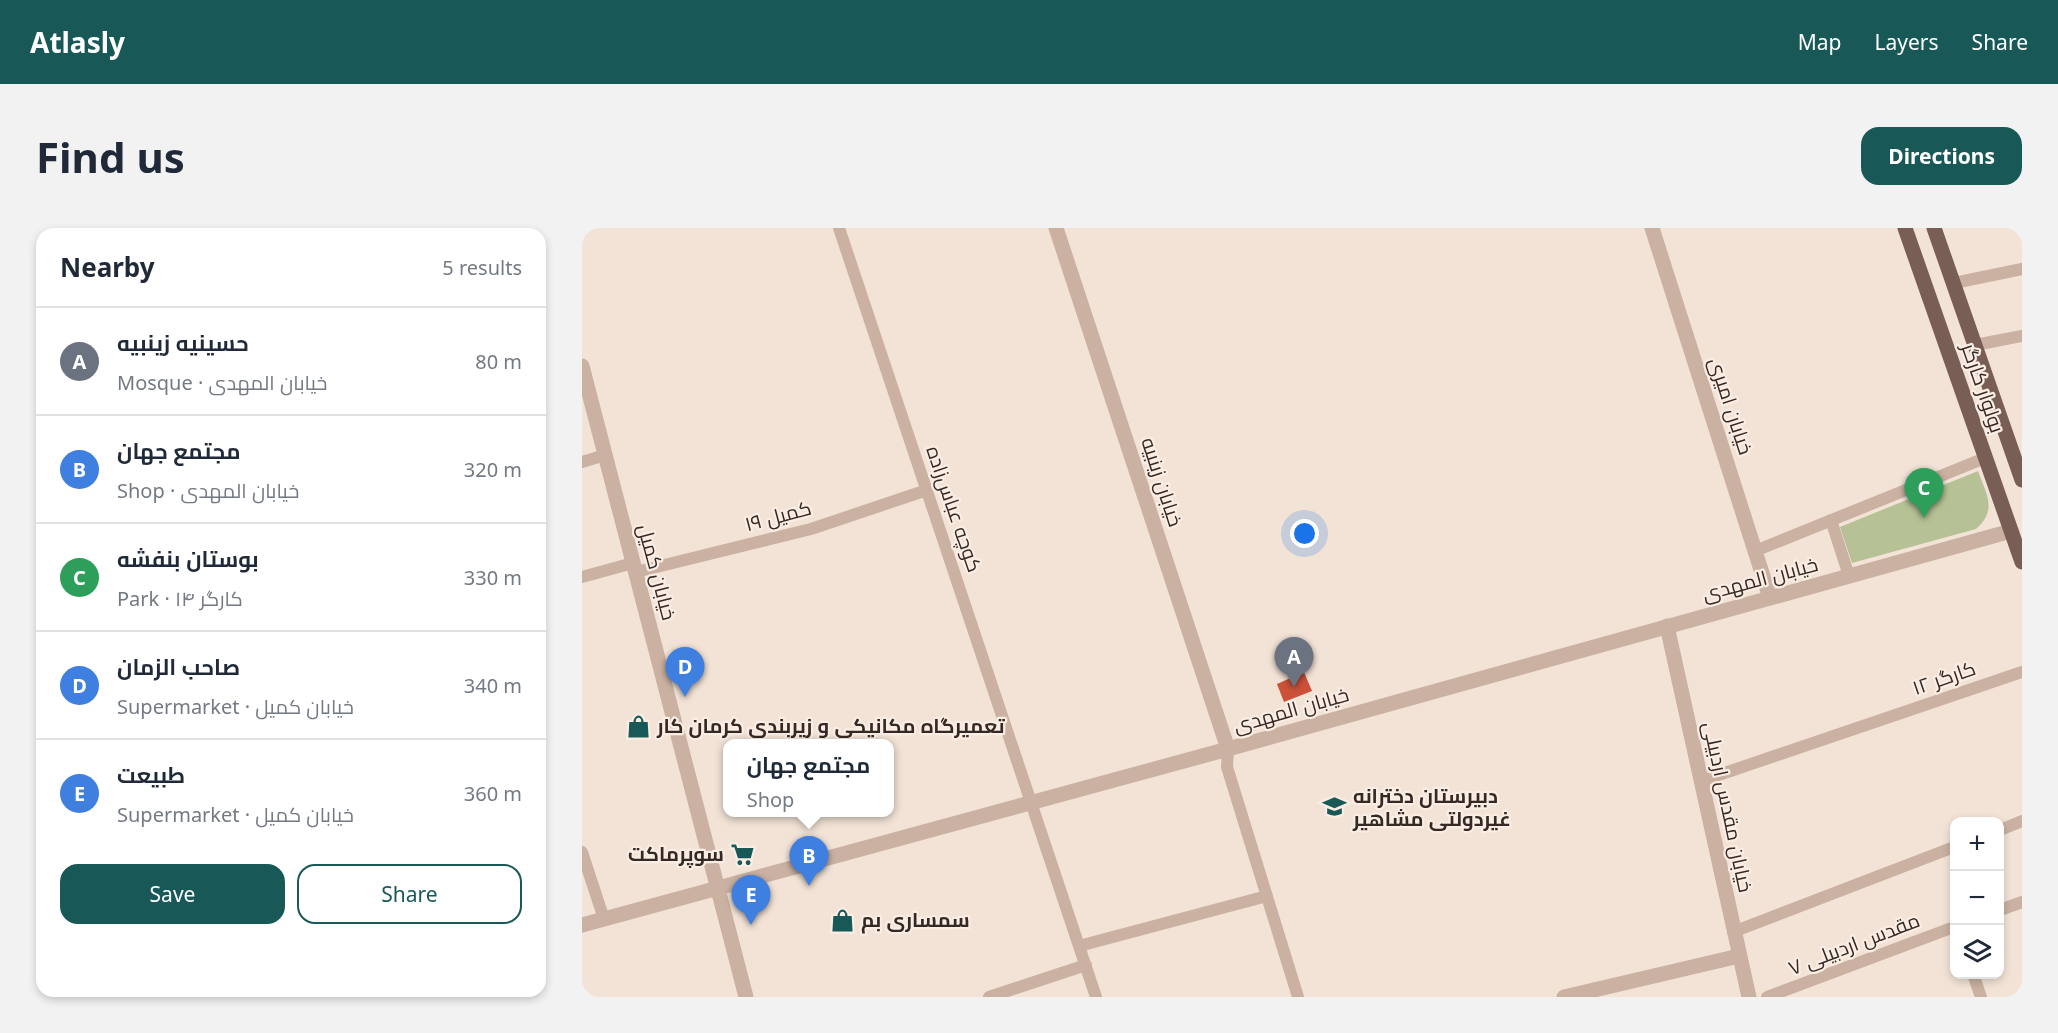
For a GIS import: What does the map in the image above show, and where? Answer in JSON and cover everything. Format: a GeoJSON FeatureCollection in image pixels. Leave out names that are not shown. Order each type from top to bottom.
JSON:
{"type":"FeatureCollection","features":[{"type":"Feature","properties":{"kind":"main road","name":"بولوار کارگر"},"geometry":{"type":"LineString","coordinates":[[1905,228],[2022,562]]}},
{"type":"Feature","properties":{"kind":"main road","name":"بولوار کارگر"},"geometry":{"type":"LineString","coordinates":[[1934,228],[2022,480]]}},
{"type":"Feature","properties":{"kind":"street","name":"کوچه عباس‌زاده"},"geometry":{"type":"LineString","coordinates":[[839,228],[1096,997]]}},
{"type":"Feature","properties":{"kind":"street","name":"خیابان زینبیه"},"geometry":{"type":"LineString","coordinates":[[1056,228],[1228,749]]}},
{"type":"Feature","properties":{"kind":"street","name":"خیابان امیری"},"geometry":{"type":"LineString","coordinates":[[1652,228],[1770,598]]}},
{"type":"Feature","properties":{"kind":"street"},"geometry":{"type":"LineString","coordinates":[[1954,283],[2022,269]]}},
{"type":"Feature","properties":{"kind":"street"},"geometry":{"type":"LineString","coordinates":[[1975,345],[2022,336]]}},
{"type":"Feature","properties":{"kind":"street","name":"خیابان کمیل"},"geometry":{"type":"LineString","coordinates":[[582,366],[746,997]]}},
{"type":"Feature","properties":{"kind":"street"},"geometry":{"type":"LineString","coordinates":[[582,462],[605,455]]}},
{"type":"Feature","properties":{"kind":"street"},"geometry":{"type":"LineString","coordinates":[[1755,551],[1986,458]]}},
{"type":"Feature","properties":{"kind":"street","name":"کمیل ۱۹"},"geometry":{"type":"LineString","coordinates":[[582,577],[634,568],[811,529],[927,490]]}},
{"type":"Feature","properties":{"kind":"street"},"geometry":{"type":"LineString","coordinates":[[1831,520],[1849,576]]}},
{"type":"Feature","properties":{"kind":"street","name":"خیابان المهدی"},"geometry":{"type":"LineString","coordinates":[[582,926],[2011,531]]}},
{"type":"Feature","properties":{"kind":"street","name":"خیابان مقدس اردبیلی"},"geometry":{"type":"LineString","coordinates":[[1667,626],[1749,997]]}},
{"type":"Feature","properties":{"kind":"street","name":"کارگر ۱۲"},"geometry":{"type":"LineString","coordinates":[[1701,782],[2022,672]]}},
{"type":"Feature","properties":{"kind":"street"},"geometry":{"type":"LineString","coordinates":[[1228,749],[1227,767],[1298,997]]}},
{"type":"Feature","properties":{"kind":"street"},"geometry":{"type":"LineString","coordinates":[[2004,828],[2022,821]]}},
{"type":"Feature","properties":{"kind":"street"},"geometry":{"type":"LineString","coordinates":[[1733,932],[1950,849]]}},
{"type":"Feature","properties":{"kind":"street"},"geometry":{"type":"LineString","coordinates":[[582,852],[604,919]]}},
{"type":"Feature","properties":{"kind":"street"},"geometry":{"type":"LineString","coordinates":[[1079,946],[1267,896]]}},
{"type":"Feature","properties":{"kind":"street"},"geometry":{"type":"LineString","coordinates":[[2004,909],[2022,902]]}},
{"type":"Feature","properties":{"kind":"street","name":"مقدس اردبیلی ۷"},"geometry":{"type":"LineString","coordinates":[[1767,997],[1950,928]]}},
{"type":"Feature","properties":{"kind":"street"},"geometry":{"type":"LineString","coordinates":[[1564,997],[1739,956]]}},
{"type":"Feature","properties":{"kind":"street"},"geometry":{"type":"LineString","coordinates":[[989,997],[1086,965]]}},
{"type":"Feature","properties":{"kind":"street"},"geometry":{"type":"LineString","coordinates":[[1974,979],[1981,997]]}},
{"type":"Feature","properties":{"kind":"green space"},"geometry":{"type":"Polygon","coordinates":[[[1978,471],[1987,494],[1988,508],[1983,522],[1976,529],[1852,563],[1840,527],[1978,471]]]}},
{"type":"Feature","properties":{"kind":"building"},"geometry":{"type":"Polygon","coordinates":[[[1304,672],[1312,691],[1284,702],[1277,684],[1304,672]]]}},
{"type":"Feature","properties":{"kind":"place","name":"بوستان بنفشه"},"geometry":{"type":"Point","coordinates":[1924,518]}},
{"type":"Feature","properties":{"kind":"place","name":"حسینیه زینبیه"},"geometry":{"type":"Point","coordinates":[1294,687]}},
{"type":"Feature","properties":{"kind":"place","name":"صاحب الزمان"},"geometry":{"type":"Point","coordinates":[685,697]}},
{"type":"Feature","properties":{"kind":"place","name":"تعمیرگاه مکانیکی و زیربندی کرمان کار"},"geometry":{"type":"Point","coordinates":[639,726]}},
{"type":"Feature","properties":{"kind":"place","name":"دبیرستان دخترانه غیردولتی مشاهیر"},"geometry":{"type":"Point","coordinates":[1335,807]}},
{"type":"Feature","properties":{"kind":"place","name":"سوپرماکت"},"geometry":{"type":"Point","coordinates":[742,854]}},
{"type":"Feature","properties":{"kind":"place","name":"مجتمع جهان"},"geometry":{"type":"Point","coordinates":[809,886]}},
{"type":"Feature","properties":{"kind":"place","name":"سمساری بم"},"geometry":{"type":"Point","coordinates":[843,920]}},
{"type":"Feature","properties":{"kind":"place","name":"طبیعت"},"geometry":{"type":"Point","coordinates":[751,925]}}]}
